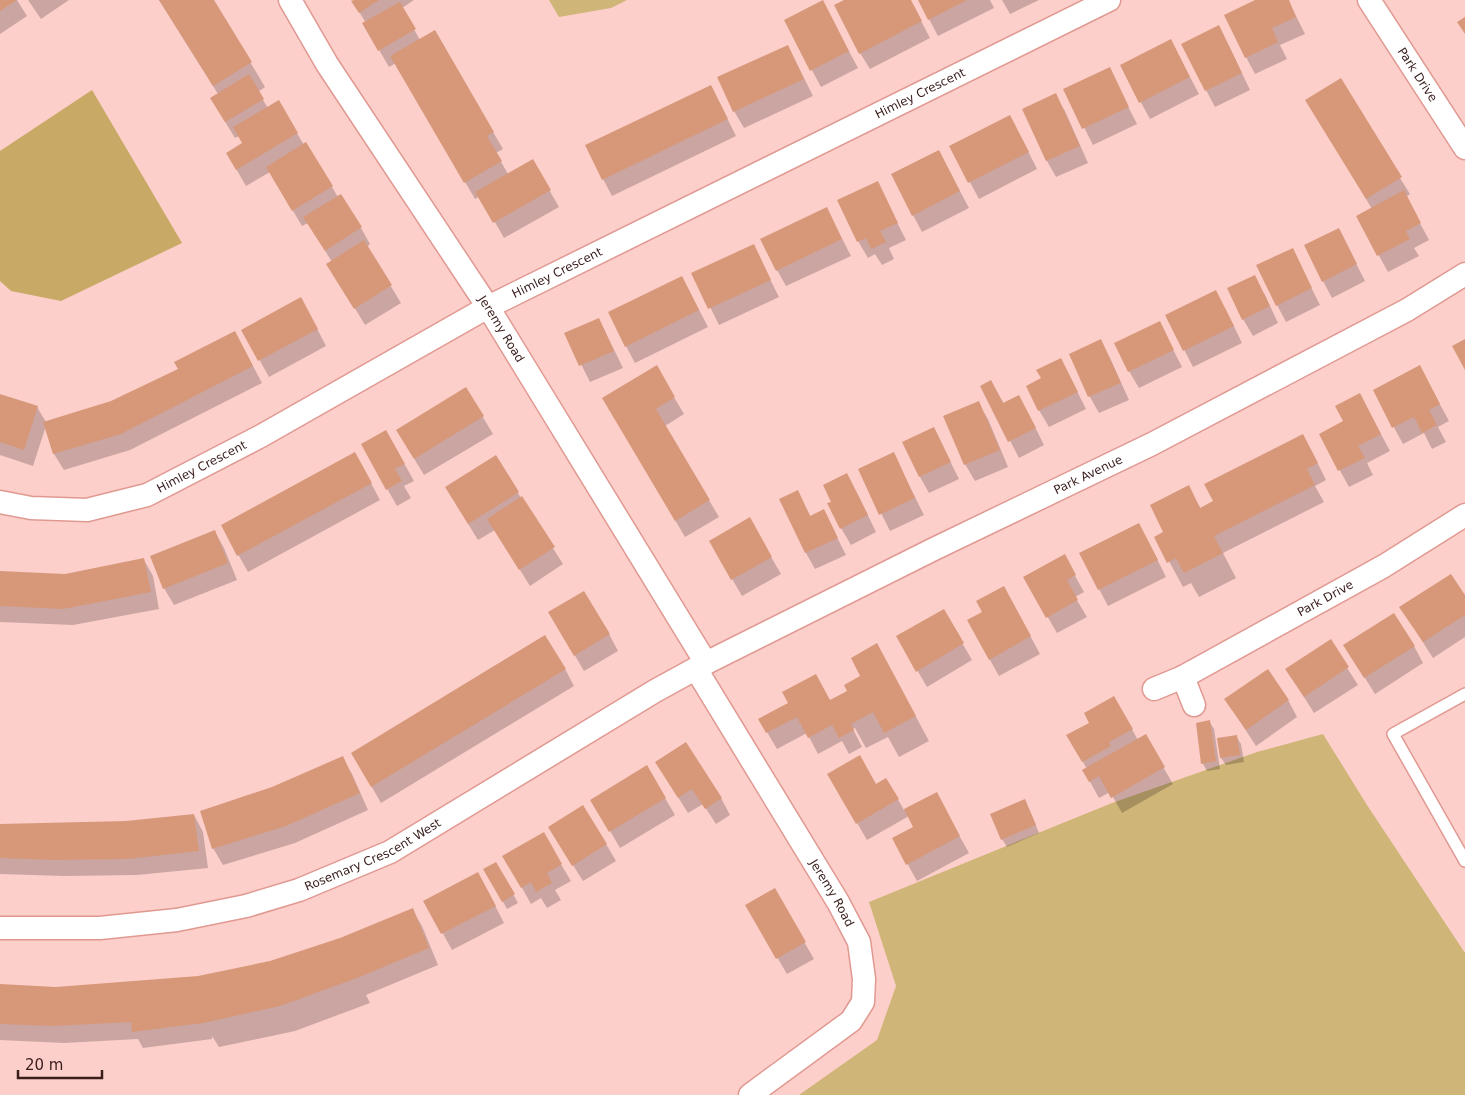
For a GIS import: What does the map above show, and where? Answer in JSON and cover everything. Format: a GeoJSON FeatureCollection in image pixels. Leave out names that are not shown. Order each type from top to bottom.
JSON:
{"type":"FeatureCollection","features":[{"type":"Feature","properties":{"kind":"street","name":"Jeremy Road"},"geometry":{"type":"LineString","coordinates":[[290,0],[327,64],[488,307],[701,666],[838,902],[859,942],[864,980],[863,1002],[851,1021],[750,1095]]}},
{"type":"Feature","properties":{"kind":"street","name":"Himley Crescent"},"geometry":{"type":"LineString","coordinates":[[0,502],[30,508],[87,510],[147,494],[261,436],[488,307],[1108,0]]}},
{"type":"Feature","properties":{"kind":"street","name":"Park Drive"},"geometry":{"type":"LineString","coordinates":[[1369,0],[1465,148]]}},
{"type":"Feature","properties":{"kind":"street","name":"Park Avenue"},"geometry":{"type":"LineString","coordinates":[[701,666],[934,549],[1152,444],[1407,310],[1465,274]]}},
{"type":"Feature","properties":{"kind":"street","name":"Park Drive"},"geometry":{"type":"LineString","coordinates":[[1154,689],[1183,678],[1384,566],[1465,515]]}},
{"type":"Feature","properties":{"kind":"street","name":"Rosemary Crescent West"},"geometry":{"type":"LineString","coordinates":[[0,928],[100,928],[176,920],[246,906],[299,890],[390,852],[655,691],[701,666]]}},
{"type":"Feature","properties":{"kind":"street"},"geometry":{"type":"LineString","coordinates":[[1183,678],[1194,705]]}},
{"type":"Feature","properties":{"kind":"lane"},"geometry":{"type":"LineString","coordinates":[[1465,694],[1393,734],[1465,861]]}},
{"type":"Feature","properties":{"kind":"shaded area"},"geometry":{"type":"Polygon","coordinates":[[[549,0],[627,0],[611,8],[559,17],[549,0]]]}},
{"type":"Feature","properties":{"kind":"shaded area"},"geometry":{"type":"Polygon","coordinates":[[[92,90],[182,243],[61,301],[11,291],[0,281],[0,151],[92,90]]]}},
{"type":"Feature","properties":{"kind":"shaded area"},"geometry":{"type":"Polygon","coordinates":[[[1323,734],[1367,805],[1465,953],[1465,1095],[799,1095],[877,1040],[896,986],[869,902],[1112,803],[1257,752],[1323,734]]]}},
{"type":"Feature","properties":{"kind":"building"},"geometry":{"type":"Polygon","coordinates":[[[0,0],[17,0],[0,11],[0,0]]]}},
{"type":"Feature","properties":{"kind":"building"},"geometry":{"type":"Polygon","coordinates":[[[159,0],[214,0],[252,62],[213,86],[159,0]]]}},
{"type":"Feature","properties":{"kind":"building"},"geometry":{"type":"Polygon","coordinates":[[[379,0],[359,13],[351,1],[379,0]]]}},
{"type":"Feature","properties":{"kind":"building"},"geometry":{"type":"Polygon","coordinates":[[[823,0],[849,51],[810,71],[784,20],[823,0]]]}},
{"type":"Feature","properties":{"kind":"building"},"geometry":{"type":"Polygon","coordinates":[[[844,0],[911,0],[922,21],[859,54],[834,5],[844,0]]]}},
{"type":"Feature","properties":{"kind":"building"},"geometry":{"type":"Polygon","coordinates":[[[918,0],[967,0],[928,20],[918,0]]]}},
{"type":"Feature","properties":{"kind":"building"},"geometry":{"type":"Polygon","coordinates":[[[1255,0],[1289,0],[1296,17],[1272,28],[1278,42],[1245,58],[1224,15],[1255,0]]]}},
{"type":"Feature","properties":{"kind":"building"},"geometry":{"type":"Polygon","coordinates":[[[400,2],[416,29],[378,51],[362,23],[400,2]]]}},
{"type":"Feature","properties":{"kind":"building"},"geometry":{"type":"Polygon","coordinates":[[[1465,17],[1465,34],[1457,22],[1465,17]]]}},
{"type":"Feature","properties":{"kind":"building"},"geometry":{"type":"Polygon","coordinates":[[[1219,25],[1242,73],[1205,91],[1181,44],[1219,25]]]}},
{"type":"Feature","properties":{"kind":"building"},"geometry":{"type":"Polygon","coordinates":[[[435,30],[494,132],[487,136],[502,161],[464,183],[390,56],[435,30]]]}},
{"type":"Feature","properties":{"kind":"building"},"geometry":{"type":"Polygon","coordinates":[[[1171,39],[1190,77],[1139,103],[1120,65],[1171,39]]]}},
{"type":"Feature","properties":{"kind":"building"},"geometry":{"type":"Polygon","coordinates":[[[788,45],[804,79],[733,112],[717,77],[788,45]]]}},
{"type":"Feature","properties":{"kind":"building"},"geometry":{"type":"Polygon","coordinates":[[[1110,67],[1129,107],[1082,129],[1063,89],[1110,67]]]}},
{"type":"Feature","properties":{"kind":"building"},"geometry":{"type":"Polygon","coordinates":[[[249,74],[264,99],[225,122],[210,98],[249,74]]]}},
{"type":"Feature","properties":{"kind":"building"},"geometry":{"type":"Polygon","coordinates":[[[1341,78],[1402,177],[1366,199],[1305,100],[1341,78]]]}},
{"type":"Feature","properties":{"kind":"building"},"geometry":{"type":"Polygon","coordinates":[[[711,85],[728,119],[602,180],[585,145],[711,85]]]}},
{"type":"Feature","properties":{"kind":"building"},"geometry":{"type":"Polygon","coordinates":[[[1056,93],[1080,146],[1046,161],[1022,109],[1056,93]]]}},
{"type":"Feature","properties":{"kind":"building"},"geometry":{"type":"Polygon","coordinates":[[[279,100],[298,133],[236,170],[226,153],[242,143],[233,127],[279,100]]]}},
{"type":"Feature","properties":{"kind":"building"},"geometry":{"type":"Polygon","coordinates":[[[1010,115],[1029,152],[968,183],[949,146],[1010,115]]]}},
{"type":"Feature","properties":{"kind":"building"},"geometry":{"type":"Polygon","coordinates":[[[306,142],[333,186],[292,211],[266,167],[306,142]]]}},
{"type":"Feature","properties":{"kind":"building"},"geometry":{"type":"Polygon","coordinates":[[[939,150],[960,191],[912,216],[891,174],[939,150]]]}},
{"type":"Feature","properties":{"kind":"building"},"geometry":{"type":"Polygon","coordinates":[[[533,159],[551,190],[493,223],[475,192],[533,159]]]}},
{"type":"Feature","properties":{"kind":"building"},"geometry":{"type":"Polygon","coordinates":[[[878,181],[898,223],[880,231],[886,242],[871,249],[866,238],[857,242],[837,200],[878,181]]]}},
{"type":"Feature","properties":{"kind":"building"},"geometry":{"type":"Polygon","coordinates":[[[1404,190],[1421,223],[1406,231],[1410,239],[1377,256],[1356,216],[1404,190]]]}},
{"type":"Feature","properties":{"kind":"building"},"geometry":{"type":"Polygon","coordinates":[[[341,194],[362,227],[325,251],[303,217],[341,194]]]}},
{"type":"Feature","properties":{"kind":"building"},"geometry":{"type":"Polygon","coordinates":[[[827,207],[842,239],[776,271],[760,239],[827,207]]]}},
{"type":"Feature","properties":{"kind":"building"},"geometry":{"type":"Polygon","coordinates":[[[1339,228],[1357,264],[1322,282],[1304,245],[1339,228]]]}},
{"type":"Feature","properties":{"kind":"building"},"geometry":{"type":"Polygon","coordinates":[[[364,240],[392,285],[354,309],[326,264],[364,240]]]}},
{"type":"Feature","properties":{"kind":"building"},"geometry":{"type":"Polygon","coordinates":[[[754,244],[771,280],[708,309],[691,273],[754,244]]]}},
{"type":"Feature","properties":{"kind":"building"},"geometry":{"type":"Polygon","coordinates":[[[1293,248],[1312,288],[1276,306],[1256,265],[1293,248]]]}},
{"type":"Feature","properties":{"kind":"building"},"geometry":{"type":"Polygon","coordinates":[[[1255,275],[1270,306],[1242,320],[1227,288],[1255,275]]]}},
{"type":"Feature","properties":{"kind":"building"},"geometry":{"type":"Polygon","coordinates":[[[682,276],[699,310],[625,347],[608,312],[682,276]]]}},
{"type":"Feature","properties":{"kind":"building"},"geometry":{"type":"Polygon","coordinates":[[[1216,290],[1234,326],[1183,351],[1165,315],[1216,290]]]}},
{"type":"Feature","properties":{"kind":"building"},"geometry":{"type":"Polygon","coordinates":[[[301,297],[318,329],[258,361],[241,330],[301,297]]]}},
{"type":"Feature","properties":{"kind":"building"},"geometry":{"type":"Polygon","coordinates":[[[599,318],[614,351],[579,366],[564,333],[599,318]]]}},
{"type":"Feature","properties":{"kind":"building"},"geometry":{"type":"Polygon","coordinates":[[[1160,321],[1174,350],[1128,372],[1114,343],[1160,321]]]}},
{"type":"Feature","properties":{"kind":"building"},"geometry":{"type":"Polygon","coordinates":[[[235,331],[253,366],[121,434],[53,454],[43,422],[111,401],[178,369],[174,362],[235,331]]]}},
{"type":"Feature","properties":{"kind":"building"},"geometry":{"type":"Polygon","coordinates":[[[1101,339],[1121,383],[1088,397],[1069,354],[1101,339]]]}},
{"type":"Feature","properties":{"kind":"building"},"geometry":{"type":"Polygon","coordinates":[[[1465,339],[1465,370],[1452,346],[1465,339]]]}},
{"type":"Feature","properties":{"kind":"building"},"geometry":{"type":"Polygon","coordinates":[[[1061,358],[1078,392],[1038,411],[1026,386],[1041,378],[1036,370],[1061,358]]]}},
{"type":"Feature","properties":{"kind":"building"},"geometry":{"type":"Polygon","coordinates":[[[657,365],[675,397],[656,409],[710,500],[675,521],[602,398],[657,365]]]}},
{"type":"Feature","properties":{"kind":"building"},"geometry":{"type":"Polygon","coordinates":[[[1420,365],[1440,404],[1429,410],[1437,425],[1422,433],[1414,417],[1392,428],[1373,390],[1420,365]]]}},
{"type":"Feature","properties":{"kind":"building"},"geometry":{"type":"Polygon","coordinates":[[[991,380],[1003,403],[1019,395],[1036,428],[1008,442],[980,386],[991,380]]]}},
{"type":"Feature","properties":{"kind":"building"},"geometry":{"type":"Polygon","coordinates":[[[466,387],[484,416],[414,459],[396,430],[466,387]]]}},
{"type":"Feature","properties":{"kind":"building"},"geometry":{"type":"Polygon","coordinates":[[[1360,393],[1381,434],[1358,446],[1365,458],[1338,471],[1319,434],[1343,421],[1335,406],[1360,393]]]}},
{"type":"Feature","properties":{"kind":"building"},"geometry":{"type":"Polygon","coordinates":[[[0,394],[38,406],[24,450],[0,442],[0,394]]]}},
{"type":"Feature","properties":{"kind":"building"},"geometry":{"type":"Polygon","coordinates":[[[979,401],[1000,450],[964,465],[943,416],[979,401]]]}},
{"type":"Feature","properties":{"kind":"building"},"geometry":{"type":"Polygon","coordinates":[[[934,427],[951,462],[919,477],[902,442],[934,427]]]}},
{"type":"Feature","properties":{"kind":"building"},"geometry":{"type":"Polygon","coordinates":[[[386,430],[405,464],[395,469],[402,481],[386,490],[361,444],[386,430]]]}},
{"type":"Feature","properties":{"kind":"building"},"geometry":{"type":"Polygon","coordinates":[[[1303,434],[1318,463],[1307,469],[1315,485],[1214,536],[1223,553],[1184,573],[1176,558],[1167,563],[1154,537],[1163,532],[1150,505],[1189,485],[1200,508],[1213,501],[1204,484],[1303,434]]]}},
{"type":"Feature","properties":{"kind":"building"},"geometry":{"type":"Polygon","coordinates":[[[355,452],[372,483],[237,556],[221,525],[355,452]]]}},
{"type":"Feature","properties":{"kind":"building"},"geometry":{"type":"Polygon","coordinates":[[[894,452],[915,498],[879,515],[858,469],[894,452]]]}},
{"type":"Feature","properties":{"kind":"building"},"geometry":{"type":"Polygon","coordinates":[[[496,455],[519,492],[468,524],[445,487],[496,455]]]}},
{"type":"Feature","properties":{"kind":"building"},"geometry":{"type":"Polygon","coordinates":[[[847,473],[868,515],[840,529],[827,503],[831,502],[823,485],[847,473]]]}},
{"type":"Feature","properties":{"kind":"building"},"geometry":{"type":"Polygon","coordinates":[[[798,490],[810,516],[824,509],[838,538],[805,553],[779,499],[798,490]]]}},
{"type":"Feature","properties":{"kind":"building"},"geometry":{"type":"Polygon","coordinates":[[[522,496],[555,547],[519,570],[487,519],[522,496]]]}},
{"type":"Feature","properties":{"kind":"building"},"geometry":{"type":"Polygon","coordinates":[[[750,517],[772,557],[731,580],[709,541],[750,517]]]}},
{"type":"Feature","properties":{"kind":"building"},"geometry":{"type":"Polygon","coordinates":[[[1139,523],[1158,560],[1098,590],[1079,553],[1139,523]]]}},
{"type":"Feature","properties":{"kind":"building"},"geometry":{"type":"Polygon","coordinates":[[[215,530],[228,563],[163,589],[150,556],[215,530]]]}},
{"type":"Feature","properties":{"kind":"building"},"geometry":{"type":"Polygon","coordinates":[[[1065,554],[1076,575],[1067,580],[1078,600],[1046,618],[1023,577],[1065,554]]]}},
{"type":"Feature","properties":{"kind":"building"},"geometry":{"type":"Polygon","coordinates":[[[144,558],[151,592],[63,609],[0,606],[0,571],[65,574],[144,558]]]}},
{"type":"Feature","properties":{"kind":"building"},"geometry":{"type":"Polygon","coordinates":[[[1451,574],[1465,595],[1465,615],[1423,642],[1399,607],[1451,574]]]}},
{"type":"Feature","properties":{"kind":"building"},"geometry":{"type":"Polygon","coordinates":[[[1004,586],[1031,636],[989,660],[967,620],[982,612],[976,601],[1004,586]]]}},
{"type":"Feature","properties":{"kind":"building"},"geometry":{"type":"Polygon","coordinates":[[[584,591],[610,634],[574,656],[548,612],[584,591]]]}},
{"type":"Feature","properties":{"kind":"building"},"geometry":{"type":"Polygon","coordinates":[[[944,609],[964,643],[916,672],[896,636],[944,609]]]}},
{"type":"Feature","properties":{"kind":"building"},"geometry":{"type":"Polygon","coordinates":[[[1394,613],[1415,646],[1364,678],[1343,645],[1394,613]]]}},
{"type":"Feature","properties":{"kind":"building"},"geometry":{"type":"Polygon","coordinates":[[[545,635],[566,669],[371,787],[351,753],[545,635]]]}},
{"type":"Feature","properties":{"kind":"building"},"geometry":{"type":"Polygon","coordinates":[[[1331,639],[1349,667],[1304,697],[1285,669],[1331,639]]]}},
{"type":"Feature","properties":{"kind":"building"},"geometry":{"type":"Polygon","coordinates":[[[877,643],[916,716],[884,733],[873,712],[851,724],[854,730],[839,738],[832,725],[808,738],[797,717],[766,733],[758,719],[788,703],[782,692],[816,674],[830,700],[847,691],[844,685],[860,676],[851,658],[877,643]]]}},
{"type":"Feature","properties":{"kind":"building"},"geometry":{"type":"Polygon","coordinates":[[[1268,669],[1289,700],[1246,730],[1224,699],[1268,669]]]}},
{"type":"Feature","properties":{"kind":"building"},"geometry":{"type":"Polygon","coordinates":[[[1114,696],[1133,729],[1109,742],[1111,746],[1082,762],[1066,735],[1089,723],[1084,713],[1114,696]]]}},
{"type":"Feature","properties":{"kind":"building"},"geometry":{"type":"Polygon","coordinates":[[[1210,720],[1216,761],[1201,764],[1196,723],[1210,720]]]}},
{"type":"Feature","properties":{"kind":"building"},"geometry":{"type":"Polygon","coordinates":[[[1146,734],[1165,767],[1111,798],[1099,776],[1089,782],[1082,770],[1146,734]]]}},
{"type":"Feature","properties":{"kind":"building"},"geometry":{"type":"Polygon","coordinates":[[[1237,735],[1240,755],[1220,758],[1217,738],[1237,735]]]}},
{"type":"Feature","properties":{"kind":"building"},"geometry":{"type":"Polygon","coordinates":[[[686,742],[722,798],[705,809],[692,789],[678,798],[655,762],[686,742]]]}},
{"type":"Feature","properties":{"kind":"building"},"geometry":{"type":"Polygon","coordinates":[[[860,755],[876,784],[886,778],[899,799],[856,824],[827,774],[860,755]]]}},
{"type":"Feature","properties":{"kind":"building"},"geometry":{"type":"Polygon","coordinates":[[[343,756],[360,793],[286,826],[212,849],[200,811],[272,787],[343,756]]]}},
{"type":"Feature","properties":{"kind":"building"},"geometry":{"type":"Polygon","coordinates":[[[647,765],[666,798],[609,832],[590,800],[647,765]]]}},
{"type":"Feature","properties":{"kind":"building"},"geometry":{"type":"Polygon","coordinates":[[[937,792],[960,836],[906,865],[892,838],[913,827],[904,809],[937,792]]]}},
{"type":"Feature","properties":{"kind":"building"},"geometry":{"type":"Polygon","coordinates":[[[1025,799],[1036,825],[1001,840],[990,814],[1025,799]]]}},
{"type":"Feature","properties":{"kind":"building"},"geometry":{"type":"Polygon","coordinates":[[[583,805],[607,844],[572,866],[548,827],[583,805]]]}},
{"type":"Feature","properties":{"kind":"building"},"geometry":{"type":"Polygon","coordinates":[[[194,814],[199,851],[127,859],[54,860],[0,858],[0,824],[126,821],[194,814]]]}},
{"type":"Feature","properties":{"kind":"building"},"geometry":{"type":"Polygon","coordinates":[[[544,832],[562,864],[547,873],[552,883],[536,892],[531,882],[521,888],[502,856],[544,832]]]}},
{"type":"Feature","properties":{"kind":"building"},"geometry":{"type":"Polygon","coordinates":[[[496,862],[515,894],[502,902],[483,869],[496,862]]]}},
{"type":"Feature","properties":{"kind":"building"},"geometry":{"type":"Polygon","coordinates":[[[478,872],[496,906],[441,934],[423,901],[478,872]]]}},
{"type":"Feature","properties":{"kind":"building"},"geometry":{"type":"Polygon","coordinates":[[[775,888],[806,942],[776,959],[745,905],[775,888]]]}},
{"type":"Feature","properties":{"kind":"building"},"geometry":{"type":"Polygon","coordinates":[[[413,908],[429,948],[357,978],[280,1006],[203,1023],[132,1032],[131,1022],[53,1026],[0,1024],[0,984],[56,987],[198,976],[270,961],[340,938],[413,908]]]}}]}
